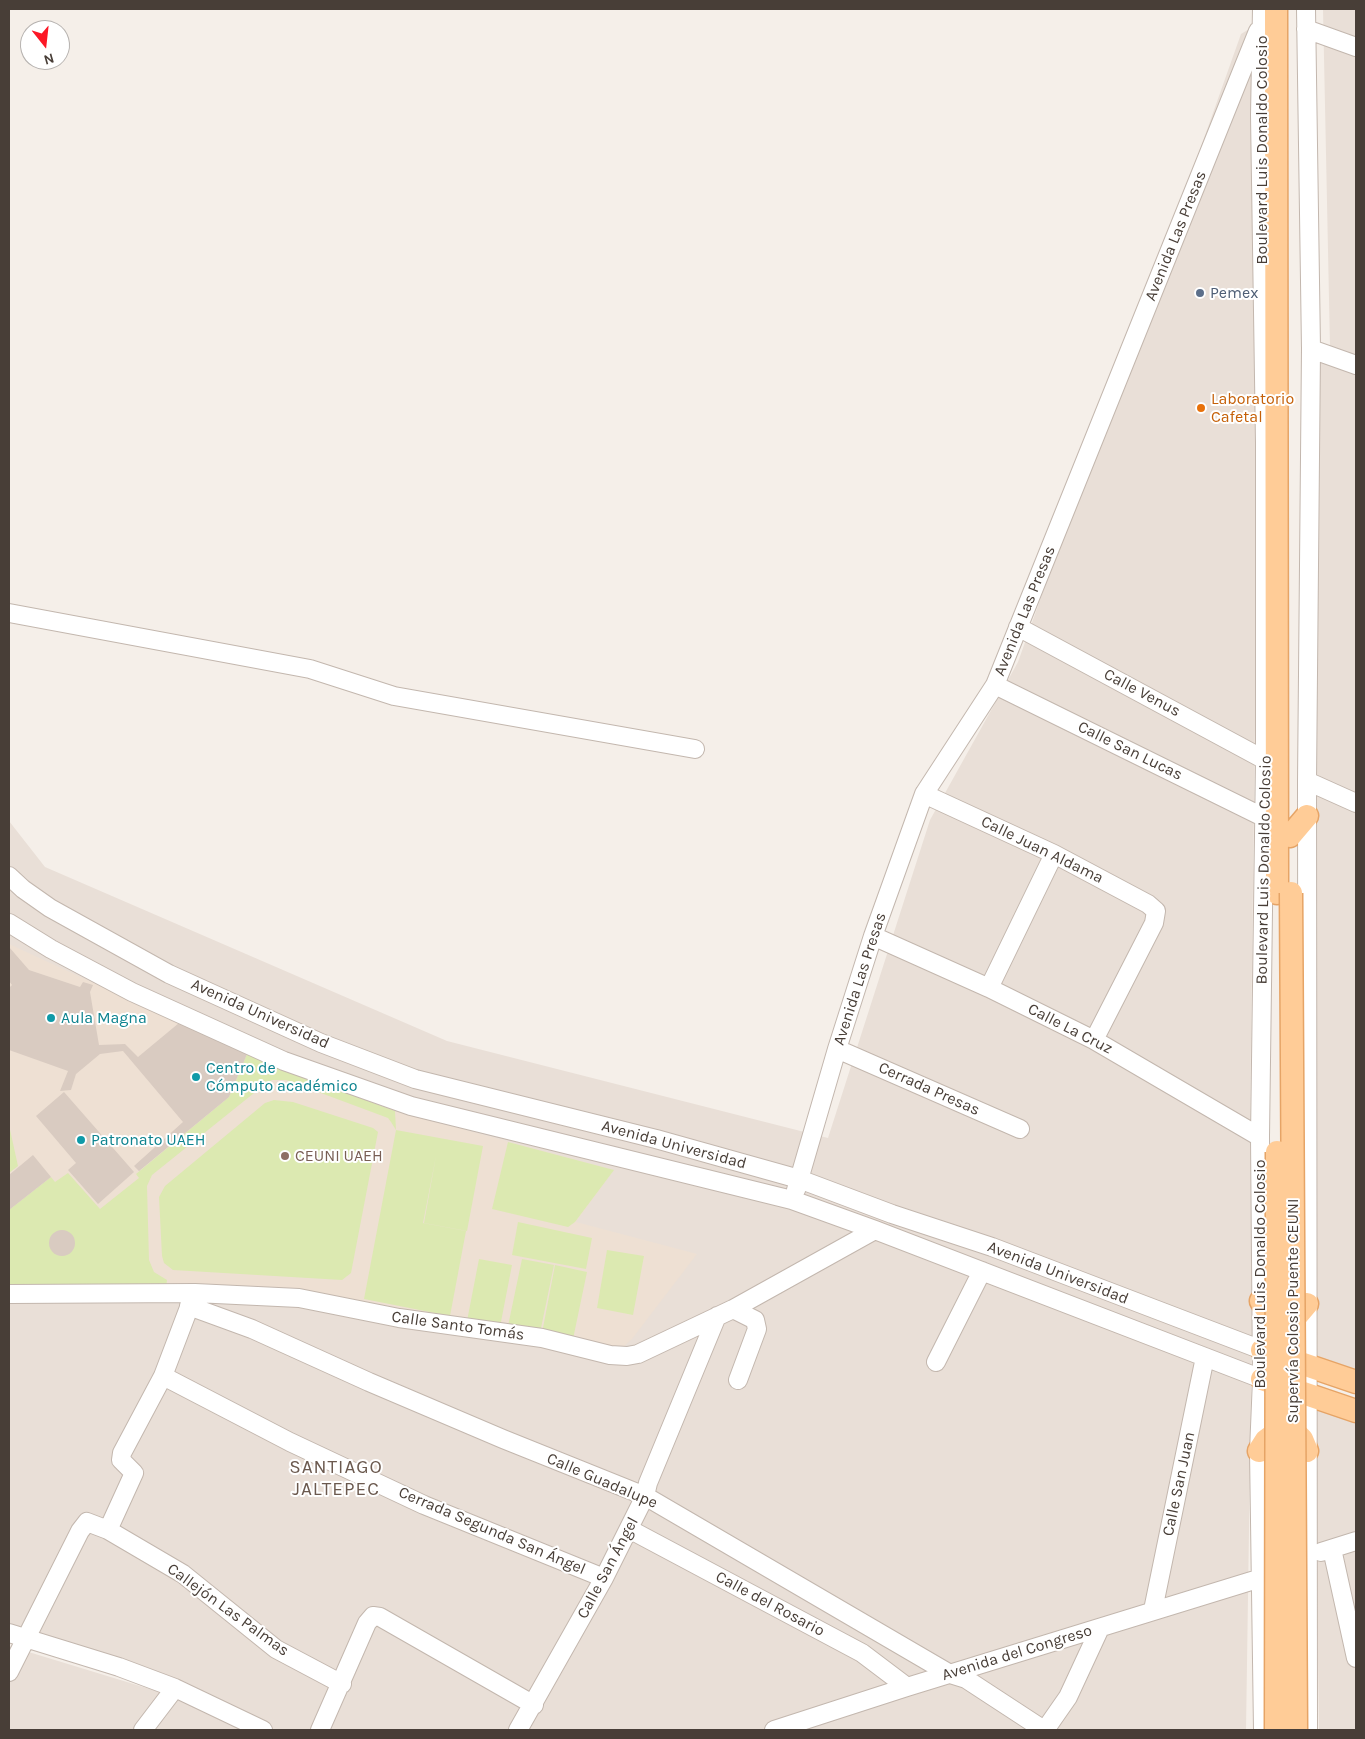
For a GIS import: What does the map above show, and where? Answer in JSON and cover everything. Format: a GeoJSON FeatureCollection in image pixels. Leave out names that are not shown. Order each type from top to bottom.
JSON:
{"type":"FeatureCollection","features":[{"type":"Feature","properties":{"kind":"main road"},"geometry":{"type":"LineString","coordinates":[[1278,829],[1289,9]]}},
{"type":"Feature","properties":{"kind":"main road"},"geometry":{"type":"LineString","coordinates":[[1267,13],[1278,829],[1284,893]]}},
{"type":"Feature","properties":{"kind":"main road"},"geometry":{"type":"LineString","coordinates":[[1278,829],[1307,816]]}},
{"type":"Feature","properties":{"kind":"main road","name":"Supervía Colosio Puente CEUNI"},"geometry":{"type":"LineString","coordinates":[[1276,1730],[1284,893]]}},
{"type":"Feature","properties":{"kind":"main road","name":"Supervía Colosio Puente CEUNI"},"geometry":{"type":"LineString","coordinates":[[1284,893],[1296,1730]]}},
{"type":"Feature","properties":{"kind":"main road"},"geometry":{"type":"LineString","coordinates":[[1261,1301],[1271,1316],[1280,1320],[1296,1317],[1307,1304]]}},
{"type":"Feature","properties":{"kind":"main road","name":"Avenida Universidad"},"geometry":{"type":"LineString","coordinates":[[1262,1350],[1356,1382]]}},
{"type":"Feature","properties":{"kind":"main road","name":"Avenida Universidad"},"geometry":{"type":"LineString","coordinates":[[1262,1379],[1356,1411]]}},
{"type":"Feature","properties":{"kind":"main road"},"geometry":{"type":"LineString","coordinates":[[1259,1451],[1270,1436],[1281,1429],[1296,1433],[1302,1439],[1307,1451]]}},
{"type":"Feature","properties":{"kind":"street"},"geometry":{"type":"LineString","coordinates":[[1306,9],[1311,349],[1307,781],[1308,1730]]}},
{"type":"Feature","properties":{"kind":"street","name":"Boulevard Luis Donaldo Colosio"},"geometry":{"type":"LineString","coordinates":[[1263,1730],[1259,1451],[1262,1379],[1260,1137],[1278,829],[1265,760],[1265,443],[1260,115],[1267,13]]}},
{"type":"Feature","properties":{"kind":"street","name":"Avenida Las Presas"},"geometry":{"type":"LineString","coordinates":[[792,1200],[873,936],[924,794],[995,685],[1267,13]]}},
{"type":"Feature","properties":{"kind":"street"},"geometry":{"type":"LineString","coordinates":[[1306,29],[1356,47]]}},
{"type":"Feature","properties":{"kind":"street"},"geometry":{"type":"LineString","coordinates":[[1311,349],[1356,365]]}},
{"type":"Feature","properties":{"kind":"street"},"geometry":{"type":"LineString","coordinates":[[9,613],[310,669],[394,696],[695,749]]}},
{"type":"Feature","properties":{"kind":"street","name":"Calle Venus"},"geometry":{"type":"LineString","coordinates":[[1018,627],[1265,760]]}},
{"type":"Feature","properties":{"kind":"street","name":"Calle San Lucas"},"geometry":{"type":"LineString","coordinates":[[995,685],[1278,829]]}},
{"type":"Feature","properties":{"kind":"street"},"geometry":{"type":"LineString","coordinates":[[1307,781],[1356,803]]}},
{"type":"Feature","properties":{"kind":"street","name":"Calle Juan Aldama"},"geometry":{"type":"LineString","coordinates":[[924,794],[1054,854],[1148,904],[1156,911],[1154,923],[1094,1040]]}},
{"type":"Feature","properties":{"kind":"street"},"geometry":{"type":"LineString","coordinates":[[989,988],[1054,854]]}},
{"type":"Feature","properties":{"kind":"street","name":"Avenida Universidad"},"geometry":{"type":"LineString","coordinates":[[9,876],[23,889],[50,908],[169,974],[321,1043],[415,1078],[656,1139],[799,1180],[892,1214],[992,1247],[1262,1350]]}},
{"type":"Feature","properties":{"kind":"street","name":"Avenida Universidad"},"geometry":{"type":"LineString","coordinates":[[9,923],[51,949],[132,992],[284,1061],[393,1100],[600,1154],[792,1200],[875,1230],[1262,1379]]}},
{"type":"Feature","properties":{"kind":"street","name":"Calle La Cruz"},"geometry":{"type":"LineString","coordinates":[[873,936],[989,988],[1094,1040],[1260,1137]]}},
{"type":"Feature","properties":{"kind":"street","name":"Cerrada Presas"},"geometry":{"type":"LineString","coordinates":[[837,1049],[1020,1129]]}},
{"type":"Feature","properties":{"kind":"street","name":"Calle Santo Tomás"},"geometry":{"type":"LineString","coordinates":[[9,1294],[192,1300],[299,1298],[399,1318],[542,1338],[610,1355],[627,1356],[638,1354],[725,1312],[875,1230]]}},
{"type":"Feature","properties":{"kind":"street"},"geometry":{"type":"LineString","coordinates":[[936,1362],[982,1271]]}},
{"type":"Feature","properties":{"kind":"street"},"geometry":{"type":"LineString","coordinates":[[108,1530],[134,1473],[121,1460],[122,1452],[163,1376],[192,1300]]}},
{"type":"Feature","properties":{"kind":"street","name":"Calle Guadalupe"},"geometry":{"type":"LineString","coordinates":[[192,1300],[369,1382],[503,1440],[645,1496],[950,1674],[966,1678],[1044,1730]]}},
{"type":"Feature","properties":{"kind":"street"},"geometry":{"type":"LineString","coordinates":[[725,1312],[755,1320],[757,1329],[738,1380]]}},
{"type":"Feature","properties":{"kind":"street","name":"Calle San Ángel"},"geometry":{"type":"LineString","coordinates":[[518,1730],[534,1705],[629,1529],[725,1312]]}},
{"type":"Feature","properties":{"kind":"street","name":"Calle San Juan"},"geometry":{"type":"LineString","coordinates":[[1153,1610],[1205,1357]]}},
{"type":"Feature","properties":{"kind":"street","name":"Cerrada Segunda San Ángel"},"geometry":{"type":"LineString","coordinates":[[163,1376],[290,1442],[416,1500],[604,1578]]}},
{"type":"Feature","properties":{"kind":"street","name":"Callejón Las Palmas"},"geometry":{"type":"LineString","coordinates":[[17,1636],[87,1522],[108,1530],[183,1574],[276,1648],[342,1684]]}},
{"type":"Feature","properties":{"kind":"street","name":"Calle del Rosario"},"geometry":{"type":"LineString","coordinates":[[629,1529],[862,1653],[907,1687]]}},
{"type":"Feature","properties":{"kind":"street"},"geometry":{"type":"LineString","coordinates":[[1307,1556],[1356,1541]]}},
{"type":"Feature","properties":{"kind":"street"},"geometry":{"type":"LineString","coordinates":[[1332,1549],[1356,1658]]}},
{"type":"Feature","properties":{"kind":"street","name":"Avenida del Congreso"},"geometry":{"type":"LineString","coordinates":[[774,1730],[1153,1610],[1261,1578]]}},
{"type":"Feature","properties":{"kind":"street"},"geometry":{"type":"LineString","coordinates":[[320,1730],[342,1684],[367,1623],[373,1616],[380,1617],[534,1705]]}},
{"type":"Feature","properties":{"kind":"street"},"geometry":{"type":"LineString","coordinates":[[1044,1730],[1068,1697],[1100,1628]]}},
{"type":"Feature","properties":{"kind":"street"},"geometry":{"type":"LineString","coordinates":[[9,1672],[17,1636],[119,1667],[175,1688],[263,1730]]}},
{"type":"Feature","properties":{"kind":"street"},"geometry":{"type":"LineString","coordinates":[[143,1730],[175,1688]]}},
{"type":"Feature","properties":{"kind":"shaded area"},"geometry":{"type":"Polygon","coordinates":[[[1323,9],[1356,9],[1356,356],[1330,347],[1323,9]]]}},
{"type":"Feature","properties":{"kind":"shaded area","name":"SANTIAGO JALTEPEC"},"geometry":{"type":"Polygon","coordinates":[[[1254,26],[1259,416],[1250,1119],[1252,1329],[1246,1730],[266,1730],[9,1636],[9,821],[45,867],[447,1041],[828,1138],[930,820],[1018,662],[1241,34],[1254,26]]]}},
{"type":"Feature","properties":{"kind":"shaded area"},"geometry":{"type":"Polygon","coordinates":[[[1312,342],[1356,357],[1356,1393],[1313,1380],[1312,342]]]}},
{"type":"Feature","properties":{"kind":"shaded area","name":"CEUNI UAEH"},"geometry":{"type":"Polygon","coordinates":[[[9,944],[273,1066],[395,1111],[614,1170],[576,1222],[697,1254],[632,1339],[619,1351],[455,1322],[133,1288],[9,1285],[9,944]]]}},
{"type":"Feature","properties":{"kind":"shaded area"},"geometry":{"type":"Polygon","coordinates":[[[1314,1386],[1356,1399],[1356,1730],[1319,1730],[1314,1386]]]}},
{"type":"Feature","properties":{"kind":"shaded area"},"geometry":{"type":"Polygon","coordinates":[[[9,1646],[199,1704],[246,1730],[9,1730],[9,1646]]]}},
{"type":"Feature","properties":{"kind":"green space"},"geometry":{"type":"Polygon","coordinates":[[[247,1054],[273,1066],[395,1111],[396,1130],[388,1118],[286,1080],[272,1080],[152,1175],[147,1186],[149,1260],[154,1272],[167,1280],[166,1288],[9,1285],[9,1210],[51,1177],[55,1182],[68,1173],[100,1209],[139,1178],[136,1174],[229,1097],[247,1054]]]}},
{"type":"Feature","properties":{"kind":"green space"},"geometry":{"type":"Polygon","coordinates":[[[274,1100],[293,1102],[373,1128],[378,1132],[351,1273],[342,1280],[173,1270],[164,1263],[162,1256],[159,1197],[165,1186],[265,1103],[274,1100]]]}},
{"type":"Feature","properties":{"kind":"green space"},"geometry":{"type":"Polygon","coordinates":[[[9,1125],[18,1166],[9,1173],[10,1144],[9,1125]]]}},
{"type":"Feature","properties":{"kind":"green space"},"geometry":{"type":"Polygon","coordinates":[[[396,1130],[483,1146],[467,1231],[424,1223],[436,1156],[423,1223],[466,1231],[450,1316],[364,1299],[396,1130]]]}},
{"type":"Feature","properties":{"kind":"green space"},"geometry":{"type":"Polygon","coordinates":[[[508,1142],[614,1170],[575,1222],[568,1227],[492,1209],[508,1142]]]}},
{"type":"Feature","properties":{"kind":"green space"},"geometry":{"type":"Polygon","coordinates":[[[518,1222],[592,1238],[586,1269],[512,1255],[518,1222]]]}},
{"type":"Feature","properties":{"kind":"green space"},"geometry":{"type":"Polygon","coordinates":[[[607,1250],[644,1256],[633,1315],[597,1308],[607,1250]]]}},
{"type":"Feature","properties":{"kind":"green space"},"geometry":{"type":"Polygon","coordinates":[[[479,1259],[512,1265],[500,1327],[467,1321],[479,1259]]]}},
{"type":"Feature","properties":{"kind":"green space"},"geometry":{"type":"Polygon","coordinates":[[[522,1259],[554,1265],[540,1333],[508,1326],[522,1259]]]}},
{"type":"Feature","properties":{"kind":"green space"},"geometry":{"type":"Polygon","coordinates":[[[555,1265],[587,1272],[573,1339],[542,1333],[555,1265]]]}},
{"type":"Feature","properties":{"kind":"building"},"geometry":{"type":"Polygon","coordinates":[[[9,947],[29,970],[80,987],[83,982],[93,985],[90,992],[99,1045],[125,1044],[138,1057],[179,1023],[247,1054],[229,1097],[139,1171],[134,1166],[183,1122],[123,1051],[100,1054],[76,1074],[71,1090],[60,1091],[68,1071],[9,1050],[9,988],[12,985],[9,981],[9,947]]]}},
{"type":"Feature","properties":{"kind":"building","name":"Patronato UAEH"},"geometry":{"type":"Polygon","coordinates":[[[64,1092],[134,1172],[98,1204],[68,1170],[76,1163],[36,1116],[64,1092]]]}},
{"type":"Feature","properties":{"kind":"building"},"geometry":{"type":"Polygon","coordinates":[[[33,1155],[51,1177],[9,1210],[9,1175],[33,1155]]]}},
{"type":"Feature","properties":{"kind":"building"},"geometry":{"type":"Polygon","coordinates":[[[62,1230],[71,1234],[75,1243],[71,1252],[62,1256],[53,1252],[49,1243],[53,1234],[62,1230]]]}},
{"type":"Feature","properties":{"kind":"place","name":"Pemex"},"geometry":{"type":"Point","coordinates":[1200,293]}},
{"type":"Feature","properties":{"kind":"place","name":"Laboratorio Cafetal"},"geometry":{"type":"Point","coordinates":[1201,408]}},
{"type":"Feature","properties":{"kind":"place","name":"Aula Magna"},"geometry":{"type":"Point","coordinates":[51,1018]}},
{"type":"Feature","properties":{"kind":"place","name":"Centro de Cómputo académico"},"geometry":{"type":"Point","coordinates":[196,1077]}},
{"type":"Feature","properties":{"kind":"place","name":"Patronato UAEH"},"geometry":{"type":"Point","coordinates":[81,1140]}},
{"type":"Feature","properties":{"kind":"place","name":"CEUNI UAEH"},"geometry":{"type":"Point","coordinates":[285,1156]}},
{"type":"Feature","properties":{"kind":"district","name":"SANTIAGO JALTEPEC"},"geometry":{"type":"Point","coordinates":[336,1479]}}]}
